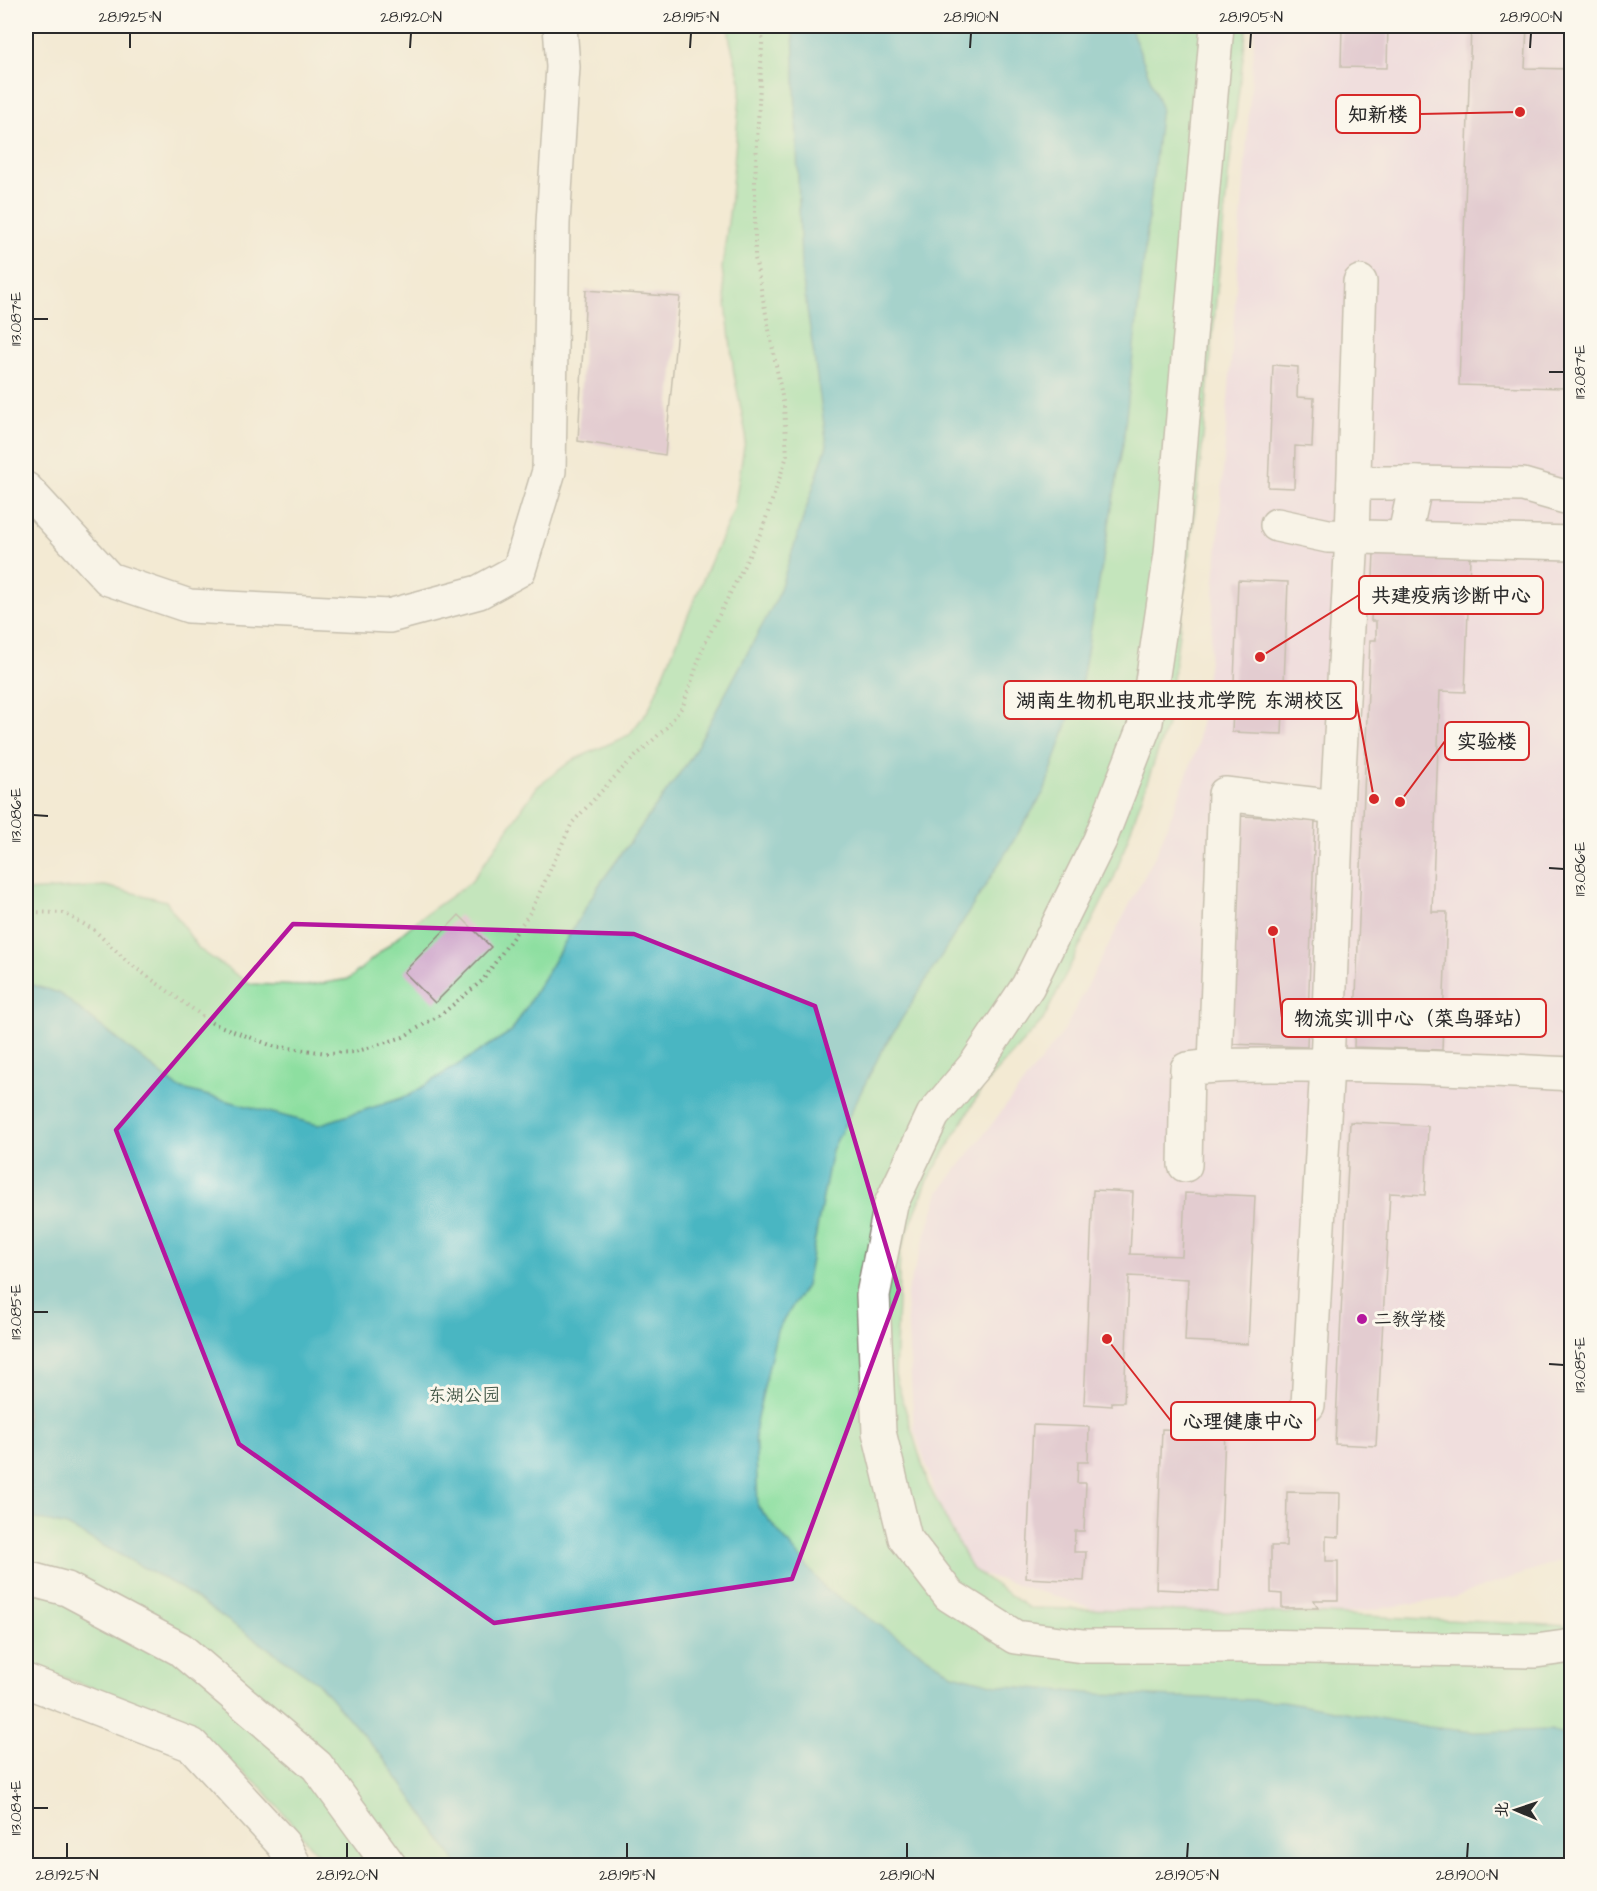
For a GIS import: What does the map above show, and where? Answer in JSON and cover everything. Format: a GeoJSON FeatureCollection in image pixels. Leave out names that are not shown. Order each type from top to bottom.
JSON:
{"type":"FeatureCollection","features":[{"type":"Feature","properties":{"kind":"street"},"geometry":{"type":"LineString","coordinates":[[26,489],[109,579],[189,606],[389,616],[480,592],[519,570],[549,471],[553,224],[563,66],[560,26]]}},
{"type":"Feature","properties":{"kind":"street"},"geometry":{"type":"LineString","coordinates":[[1216,26],[1171,554],[1146,722],[1100,840],[1028,986],[976,1064],[933,1115],[891,1204],[873,1295],[879,1432],[905,1538],[949,1595],[1016,1637],[1083,1646],[1536,1651],[1572,1646]]}},
{"type":"Feature","properties":{"kind":"street"},"geometry":{"type":"LineString","coordinates":[[1308,1405],[1352,537],[1360,282]]}},
{"type":"Feature","properties":{"kind":"street"},"geometry":{"type":"LineString","coordinates":[[1354,483],[1523,485],[1572,499]]}},
{"type":"Feature","properties":{"kind":"street"},"geometry":{"type":"LineString","coordinates":[[1404,538],[1416,483]]}},
{"type":"Feature","properties":{"kind":"street"},"geometry":{"type":"LineString","coordinates":[[1277,525],[1328,536],[1572,543]]}},
{"type":"Feature","properties":{"kind":"street"},"geometry":{"type":"LineString","coordinates":[[1215,1065],[1225,794],[1337,807]]}},
{"type":"Feature","properties":{"kind":"street"},"geometry":{"type":"LineString","coordinates":[[1185,1165],[1186,1069],[1215,1065],[1327,1065],[1438,1067],[1572,1074]]}},
{"type":"Feature","properties":{"kind":"street"},"geometry":{"type":"LineString","coordinates":[[26,1578],[67,1589],[180,1649],[317,1766],[390,1866]]}},
{"type":"Feature","properties":{"kind":"street"},"geometry":{"type":"LineString","coordinates":[[26,1681],[192,1745],[283,1844],[295,1866]]}},
{"type":"Feature","properties":{"kind":"path"},"geometry":{"type":"LineString","coordinates":[[26,912],[64,913],[94,930],[129,963],[212,1023],[273,1046],[327,1053],[355,1052],[403,1037],[443,1013],[483,980],[531,910],[572,823],[622,769],[667,727],[683,706],[704,645],[762,530],[787,456],[784,406],[755,258],[755,180],[763,26]]}},
{"type":"Feature","properties":{"kind":"highlighted area"},"geometry":{"type":"Polygon","coordinates":[[[293,924],[634,934],[815,1006],[899,1290],[792,1579],[494,1623],[239,1444],[116,1130],[293,924]]]}},
{"type":"Feature","properties":{"kind":"shaded area"},"geometry":{"type":"Polygon","coordinates":[[[1255,26],[1571,26],[1571,1557],[1452,1598],[1308,1619],[1134,1621],[959,1567],[914,1429],[906,1296],[939,1192],[1063,1032],[1158,850],[1197,748],[1210,652],[1255,26]]]}},
{"type":"Feature","properties":{"kind":"green space","name":"东湖公园"},"geometry":{"type":"Polygon","coordinates":[[[728,26],[1247,26],[1228,177],[1199,479],[1167,725],[1114,878],[1043,1020],[984,1085],[927,1182],[900,1252],[895,1375],[928,1484],[971,1568],[1029,1608],[1325,1614],[1571,1626],[1571,1865],[326,1865],[263,1789],[179,1719],[26,1664],[26,891],[105,886],[166,901],[199,949],[250,984],[306,986],[349,979],[419,919],[471,882],[537,787],[571,761],[629,735],[649,709],[734,509],[746,434],[734,374],[722,268],[741,84],[728,26]]]}},
{"type":"Feature","properties":{"kind":"water","name":"东湖公园"},"geometry":{"type":"Polygon","coordinates":[[[793,26],[1130,26],[1161,107],[1123,444],[1082,680],[1044,792],[881,1052],[832,1150],[806,1286],[777,1330],[755,1427],[758,1507],[826,1589],[953,1674],[996,1685],[1100,1694],[1283,1701],[1429,1727],[1475,1732],[1551,1730],[1571,1739],[1571,1865],[457,1865],[386,1761],[317,1682],[179,1587],[67,1526],[26,1517],[26,983],[59,993],[179,1088],[318,1125],[408,1096],[512,1031],[599,885],[690,759],[777,598],[827,445],[801,268],[793,26]]]}},
{"type":"Feature","properties":{"kind":"building"},"geometry":{"type":"Polygon","coordinates":[[[1342,26],[1388,26],[1387,68],[1341,67],[1342,26]]]}},
{"type":"Feature","properties":{"kind":"building"},"geometry":{"type":"Polygon","coordinates":[[[1471,26],[1527,26],[1525,68],[1572,69],[1572,158],[1563,388],[1459,385],[1471,26]]]}},
{"type":"Feature","properties":{"kind":"building"},"geometry":{"type":"Polygon","coordinates":[[[586,290],[680,297],[665,455],[578,441],[586,290]]]}},
{"type":"Feature","properties":{"kind":"building"},"geometry":{"type":"Polygon","coordinates":[[[1273,365],[1298,367],[1297,397],[1314,398],[1312,447],[1295,446],[1294,488],[1268,487],[1273,365]]]}},
{"type":"Feature","properties":{"kind":"building"},"geometry":{"type":"Polygon","coordinates":[[[1374,553],[1470,557],[1465,692],[1440,691],[1432,912],[1447,912],[1442,1050],[1354,1047],[1370,640],[1376,640],[1376,621],[1371,621],[1374,553]]]}},
{"type":"Feature","properties":{"kind":"building"},"geometry":{"type":"Polygon","coordinates":[[[1238,580],[1288,582],[1282,734],[1232,732],[1238,580]]]}},
{"type":"Feature","properties":{"kind":"building"},"geometry":{"type":"Polygon","coordinates":[[[1568,775],[1572,775],[1572,839],[1565,839],[1568,775]]]}},
{"type":"Feature","properties":{"kind":"building"},"geometry":{"type":"Polygon","coordinates":[[[1240,816],[1315,819],[1307,1047],[1232,1044],[1240,816]]]}},
{"type":"Feature","properties":{"kind":"building"},"geometry":{"type":"Polygon","coordinates":[[[459,915],[491,947],[435,1003],[404,972],[459,915]]]}},
{"type":"Feature","properties":{"kind":"building"},"geometry":{"type":"Polygon","coordinates":[[[1570,976],[1572,976],[1572,1058],[1566,1057],[1570,976]]]}},
{"type":"Feature","properties":{"kind":"building","name":"二教学楼"},"geometry":{"type":"Polygon","coordinates":[[[1350,1122],[1428,1126],[1425,1195],[1390,1193],[1376,1446],[1335,1444],[1350,1122]]]}},
{"type":"Feature","properties":{"kind":"building"},"geometry":{"type":"Polygon","coordinates":[[[1093,1190],[1133,1192],[1130,1254],[1182,1256],[1185,1193],[1255,1196],[1248,1344],[1185,1341],[1188,1279],[1129,1276],[1124,1402],[1112,1402],[1112,1406],[1084,1404],[1093,1190]]]}},
{"type":"Feature","properties":{"kind":"building"},"geometry":{"type":"Polygon","coordinates":[[[1033,1425],[1089,1427],[1088,1462],[1078,1462],[1077,1483],[1086,1483],[1084,1531],[1075,1531],[1074,1552],[1086,1552],[1084,1581],[1026,1578],[1033,1425]]]}},
{"type":"Feature","properties":{"kind":"building"},"geometry":{"type":"Polygon","coordinates":[[[1162,1429],[1225,1432],[1219,1592],[1156,1589],[1162,1429]]]}},
{"type":"Feature","properties":{"kind":"building"},"geometry":{"type":"Polygon","coordinates":[[[1287,1492],[1340,1493],[1339,1537],[1326,1536],[1326,1561],[1338,1561],[1338,1600],[1314,1600],[1318,1608],[1282,1608],[1282,1594],[1271,1593],[1271,1546],[1286,1546],[1287,1492]]]}},
{"type":"Feature","properties":{"kind":"place","name":"知新楼"},"geometry":{"type":"Point","coordinates":[1520,112]}},
{"type":"Feature","properties":{"kind":"place","name":"共建疫病诊断中心"},"geometry":{"type":"Point","coordinates":[1260,657]}},
{"type":"Feature","properties":{"kind":"place","name":"湖南生物机电职业技术学院 东湖校区"},"geometry":{"type":"Point","coordinates":[1374,799]}},
{"type":"Feature","properties":{"kind":"place","name":"实验楼"},"geometry":{"type":"Point","coordinates":[1400,802]}},
{"type":"Feature","properties":{"kind":"place","name":"物流实训中心（菜鸟驿站）"},"geometry":{"type":"Point","coordinates":[1273,931]}},
{"type":"Feature","properties":{"kind":"place","name":"二教学楼"},"geometry":{"type":"Point","coordinates":[1362,1319]}},
{"type":"Feature","properties":{"kind":"place","name":"心理健康中心"},"geometry":{"type":"Point","coordinates":[1107,1339]}}]}
